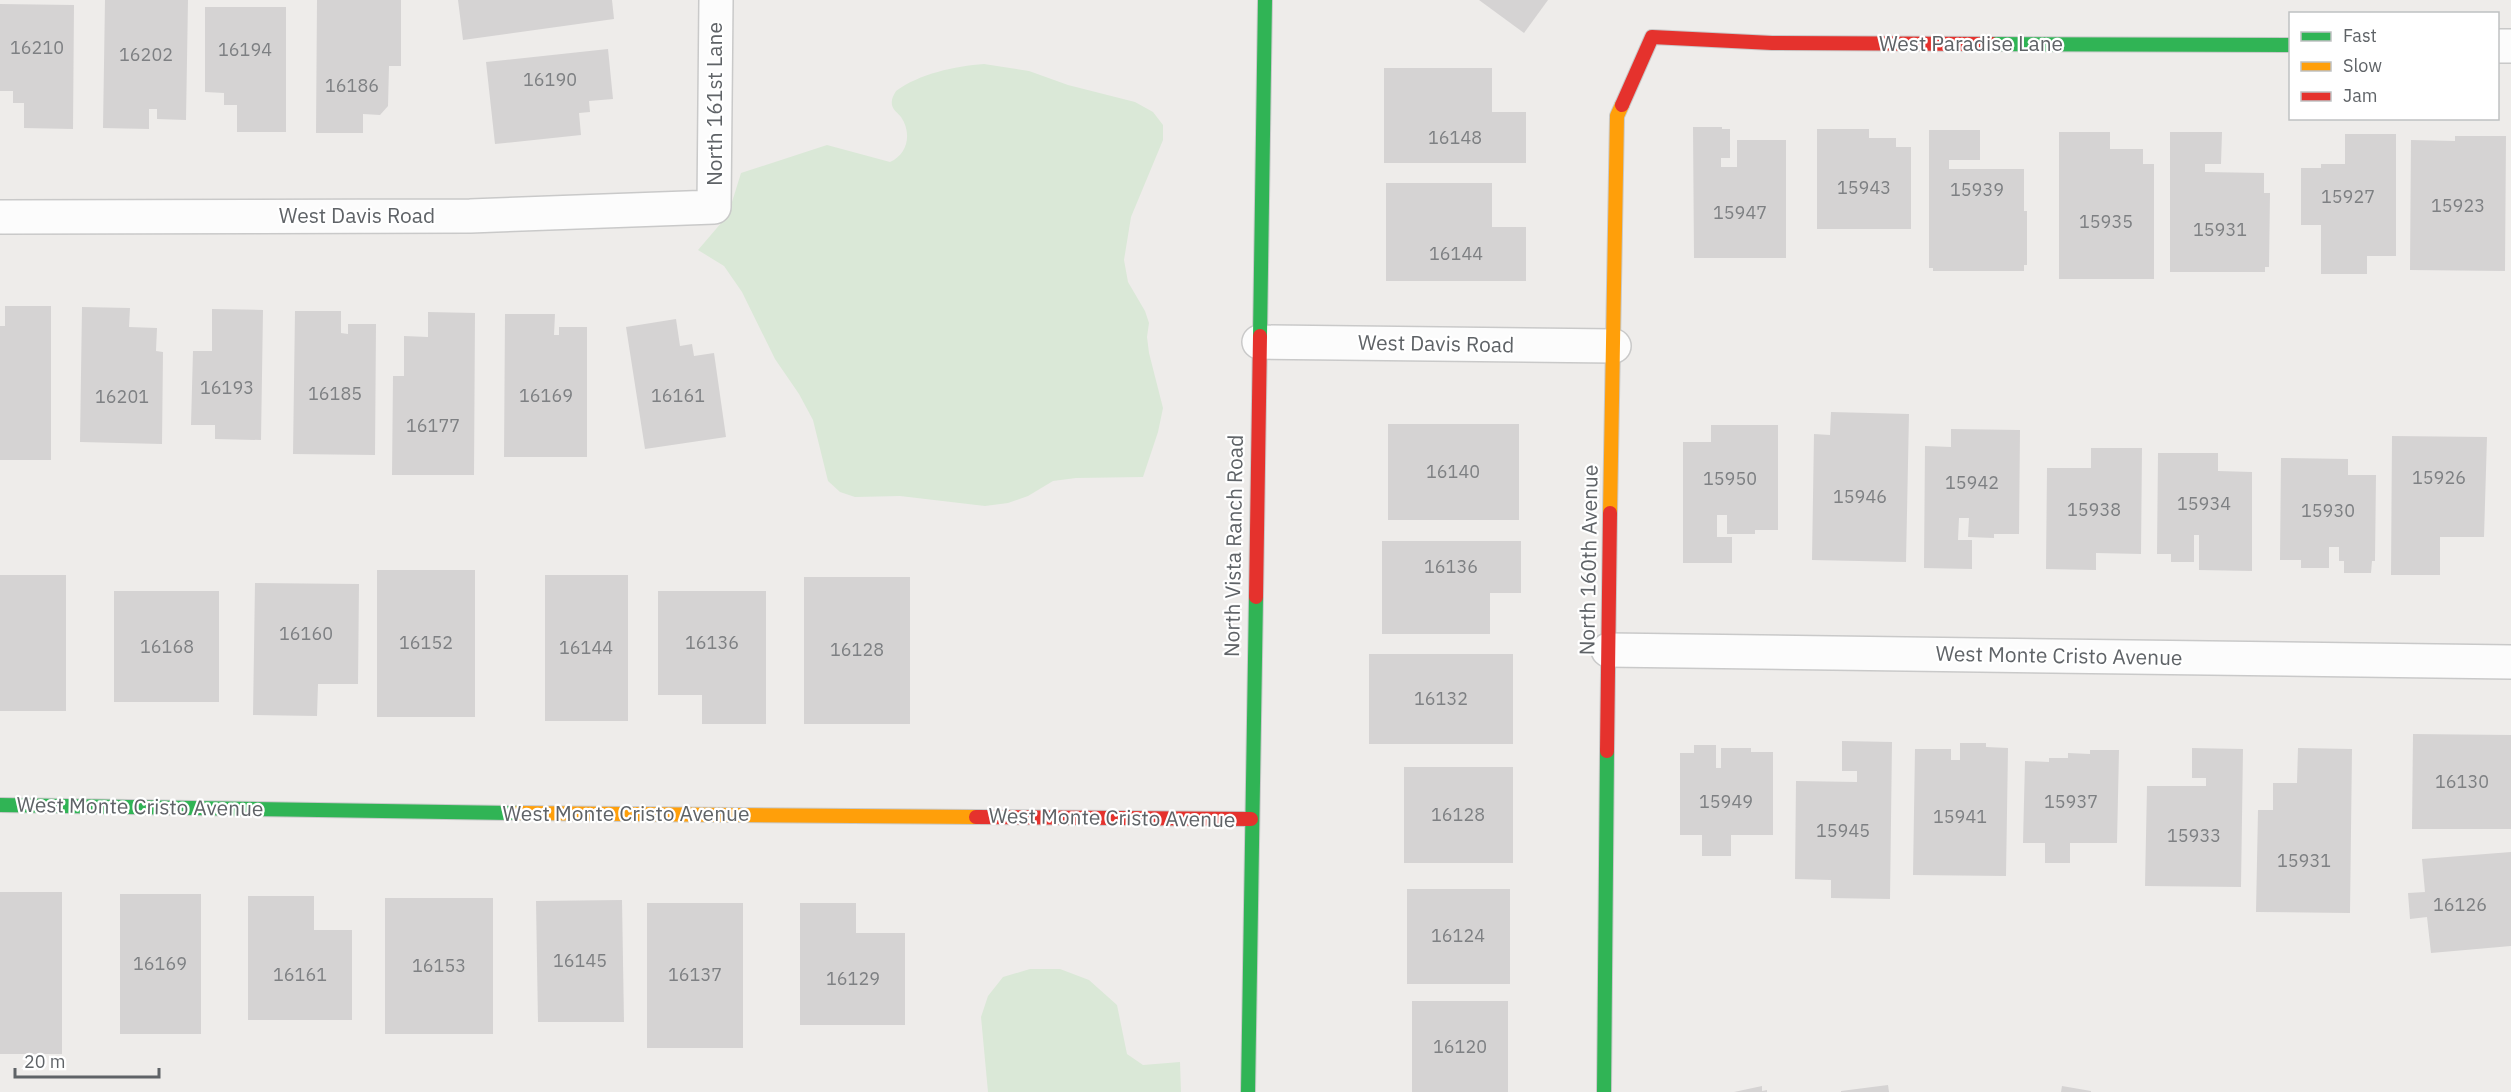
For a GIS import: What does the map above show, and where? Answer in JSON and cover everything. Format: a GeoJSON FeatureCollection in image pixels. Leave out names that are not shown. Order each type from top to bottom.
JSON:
{"type":"FeatureCollection","features":[{"type":"Feature","properties":{"kind":"street","name":"North 161st Lane"},"geometry":{"type":"LineString","coordinates":[[714,207],[716,0]]}},
{"type":"Feature","properties":{"kind":"street","name":"North Vista Ranch Road"},"geometry":{"type":"LineString","coordinates":[[1248,1092],[1265,0]]}},
{"type":"Feature","properties":{"kind":"street","name":"West Paradise Lane"},"geometry":{"type":"LineString","coordinates":[[1652,37],[1772,43],[2289,45]]}},
{"type":"Feature","properties":{"kind":"street","name":"North 160th Avenue"},"geometry":{"type":"LineString","coordinates":[[1604,1092],[1608,650],[1617,116],[1652,37]]}},
{"type":"Feature","properties":{"kind":"street","name":"West Davis Road"},"geometry":{"type":"LineString","coordinates":[[0,217],[470,216],[714,207]]}},
{"type":"Feature","properties":{"kind":"street","name":"West Davis Road"},"geometry":{"type":"LineString","coordinates":[[1259,342],[1614,346]]}},
{"type":"Feature","properties":{"kind":"street","name":"West Monte Cristo Avenue"},"geometry":{"type":"LineString","coordinates":[[1608,650],[2511,662]]}},
{"type":"Feature","properties":{"kind":"street","name":"West Monte Cristo Avenue"},"geometry":{"type":"LineString","coordinates":[[0,805],[513,813],[1251,819]]}},
{"type":"Feature","properties":{"kind":"green space"},"geometry":{"type":"Polygon","coordinates":[[[984,64],[1029,71],[1068,85],[1135,102],[1153,112],[1163,125],[1163,140],[1131,217],[1124,260],[1128,282],[1145,311],[1149,323],[1147,337],[1149,353],[1163,408],[1158,432],[1143,477],[1076,478],[1053,481],[1028,496],[1008,503],[985,506],[900,496],[855,497],[840,492],[828,481],[813,420],[799,394],[775,359],[742,292],[724,266],[698,250],[728,215],[741,173],[827,145],[890,162],[901,154],[907,136],[904,123],[892,105],[892,98],[896,91],[915,80],[938,72],[984,64]]]}},
{"type":"Feature","properties":{"kind":"green space"},"geometry":{"type":"Polygon","coordinates":[[[1030,969],[1060,969],[1089,980],[1117,1005],[1127,1054],[1143,1065],[1180,1062],[1181,1092],[988,1092],[981,1017],[988,996],[1003,977],[1030,969]]]}},
{"type":"Feature","properties":{"kind":"building"},"geometry":{"type":"Polygon","coordinates":[[[105,0],[188,0],[186,120],[157,119],[157,109],[149,109],[149,129],[103,128],[105,0]]]}},
{"type":"Feature","properties":{"kind":"building"},"geometry":{"type":"Polygon","coordinates":[[[317,0],[401,0],[401,66],[389,66],[388,106],[380,115],[363,114],[363,133],[316,133],[317,0]]]}},
{"type":"Feature","properties":{"kind":"building"},"geometry":{"type":"Polygon","coordinates":[[[458,0],[612,0],[614,19],[463,40],[458,0]]]}},
{"type":"Feature","properties":{"kind":"building"},"geometry":{"type":"Polygon","coordinates":[[[1479,0],[1548,0],[1524,33],[1479,0]]]}},
{"type":"Feature","properties":{"kind":"building"},"geometry":{"type":"Polygon","coordinates":[[[0,4],[74,5],[73,129],[24,128],[24,103],[13,103],[13,91],[0,91],[0,4]]]}},
{"type":"Feature","properties":{"kind":"building"},"geometry":{"type":"Polygon","coordinates":[[[205,7],[286,7],[286,132],[237,132],[237,105],[224,105],[224,93],[205,92],[205,7]]]}},
{"type":"Feature","properties":{"kind":"building"},"geometry":{"type":"Polygon","coordinates":[[[608,49],[613,99],[589,101],[590,112],[579,113],[581,135],[495,144],[486,62],[608,49]]]}},
{"type":"Feature","properties":{"kind":"building"},"geometry":{"type":"Polygon","coordinates":[[[1384,68],[1492,68],[1492,112],[1526,112],[1526,163],[1384,163],[1384,68]]]}},
{"type":"Feature","properties":{"kind":"building"},"geometry":{"type":"Polygon","coordinates":[[[1693,127],[1730,129],[1730,158],[1721,158],[1721,167],[1737,167],[1737,140],[1786,140],[1786,258],[1694,258],[1693,127]]]}},
{"type":"Feature","properties":{"kind":"building"},"geometry":{"type":"Polygon","coordinates":[[[1817,129],[1869,129],[1869,138],[1896,138],[1896,147],[1911,147],[1911,229],[1817,229],[1817,129]]]}},
{"type":"Feature","properties":{"kind":"building"},"geometry":{"type":"Polygon","coordinates":[[[1929,130],[1980,130],[1980,160],[1949,160],[1949,169],[2024,169],[2027,265],[2024,265],[2024,271],[1933,271],[1933,268],[1929,268],[1929,130]]]}},
{"type":"Feature","properties":{"kind":"building"},"geometry":{"type":"Polygon","coordinates":[[[2059,132],[2110,132],[2110,149],[2143,149],[2143,164],[2154,164],[2154,279],[2059,279],[2059,132]]]}},
{"type":"Feature","properties":{"kind":"building"},"geometry":{"type":"Polygon","coordinates":[[[2170,132],[2222,132],[2221,164],[2205,164],[2205,172],[2264,173],[2264,193],[2270,193],[2269,267],[2265,267],[2265,272],[2170,272],[2170,132]]]}},
{"type":"Feature","properties":{"kind":"building"},"geometry":{"type":"Polygon","coordinates":[[[2345,134],[2396,134],[2396,256],[2367,256],[2367,274],[2321,274],[2321,225],[2301,225],[2301,168],[2321,168],[2321,164],[2345,164],[2345,134]]]}},
{"type":"Feature","properties":{"kind":"building"},"geometry":{"type":"Polygon","coordinates":[[[2455,136],[2506,136],[2505,271],[2410,270],[2411,140],[2455,141],[2455,136]]]}},
{"type":"Feature","properties":{"kind":"building"},"geometry":{"type":"Polygon","coordinates":[[[1386,183],[1492,183],[1492,227],[1526,227],[1526,281],[1386,281],[1386,183]]]}},
{"type":"Feature","properties":{"kind":"building"},"geometry":{"type":"Polygon","coordinates":[[[5,306],[51,306],[51,460],[0,460],[0,326],[5,326],[5,306]]]}},
{"type":"Feature","properties":{"kind":"building"},"geometry":{"type":"Polygon","coordinates":[[[82,307],[130,308],[129,327],[157,328],[156,351],[163,352],[162,444],[80,442],[82,307]]]}},
{"type":"Feature","properties":{"kind":"building"},"geometry":{"type":"Polygon","coordinates":[[[212,309],[263,310],[261,440],[215,439],[215,425],[191,425],[193,351],[212,351],[212,309]]]}},
{"type":"Feature","properties":{"kind":"building"},"geometry":{"type":"Polygon","coordinates":[[[295,311],[341,311],[341,333],[348,334],[348,324],[376,324],[375,455],[293,454],[295,311]]]}},
{"type":"Feature","properties":{"kind":"building"},"geometry":{"type":"Polygon","coordinates":[[[428,312],[475,313],[474,475],[392,475],[393,376],[404,376],[404,336],[428,337],[428,312]]]}},
{"type":"Feature","properties":{"kind":"building"},"geometry":{"type":"Polygon","coordinates":[[[505,314],[555,314],[554,335],[559,335],[559,327],[587,327],[587,457],[504,457],[505,314]]]}},
{"type":"Feature","properties":{"kind":"building"},"geometry":{"type":"Polygon","coordinates":[[[676,319],[680,346],[692,344],[694,356],[714,353],[726,437],[645,449],[626,327],[676,319]]]}},
{"type":"Feature","properties":{"kind":"building"},"geometry":{"type":"Polygon","coordinates":[[[1831,412],[1909,414],[1906,562],[1812,560],[1814,434],[1830,435],[1831,412]]]}},
{"type":"Feature","properties":{"kind":"building"},"geometry":{"type":"Polygon","coordinates":[[[1388,424],[1519,424],[1519,520],[1388,520],[1388,424]]]}},
{"type":"Feature","properties":{"kind":"building"},"geometry":{"type":"Polygon","coordinates":[[[1711,425],[1778,425],[1778,530],[1755,530],[1755,534],[1727,534],[1727,515],[1717,515],[1717,537],[1732,537],[1732,563],[1683,563],[1683,442],[1711,442],[1711,425]]]}},
{"type":"Feature","properties":{"kind":"building"},"geometry":{"type":"Polygon","coordinates":[[[1951,429],[2020,430],[2019,534],[1994,534],[1994,538],[1968,537],[1969,518],[1959,518],[1958,540],[1972,540],[1972,569],[1924,568],[1925,446],[1951,447],[1951,429]]]}},
{"type":"Feature","properties":{"kind":"building"},"geometry":{"type":"Polygon","coordinates":[[[2392,436],[2487,437],[2484,537],[2440,537],[2440,575],[2391,575],[2392,436]]]}},
{"type":"Feature","properties":{"kind":"building"},"geometry":{"type":"Polygon","coordinates":[[[2091,448],[2142,448],[2141,554],[2096,553],[2096,570],[2046,569],[2047,468],[2091,468],[2091,448]]]}},
{"type":"Feature","properties":{"kind":"building"},"geometry":{"type":"Polygon","coordinates":[[[2158,453],[2218,453],[2218,471],[2252,472],[2252,571],[2199,570],[2199,535],[2194,535],[2194,562],[2171,562],[2171,554],[2157,554],[2158,453]]]}},
{"type":"Feature","properties":{"kind":"building"},"geometry":{"type":"Polygon","coordinates":[[[2281,458],[2348,459],[2348,475],[2376,475],[2375,561],[2372,561],[2371,573],[2344,573],[2344,561],[2339,561],[2339,547],[2329,547],[2329,568],[2301,568],[2301,560],[2280,560],[2281,458]]]}},
{"type":"Feature","properties":{"kind":"building"},"geometry":{"type":"Polygon","coordinates":[[[1382,541],[1521,541],[1521,593],[1490,593],[1490,634],[1382,634],[1382,541]]]}},
{"type":"Feature","properties":{"kind":"building"},"geometry":{"type":"Polygon","coordinates":[[[377,570],[475,570],[475,717],[377,717],[377,570]]]}},
{"type":"Feature","properties":{"kind":"building"},"geometry":{"type":"Polygon","coordinates":[[[0,575],[66,575],[66,711],[0,711],[0,575]]]}},
{"type":"Feature","properties":{"kind":"building"},"geometry":{"type":"Polygon","coordinates":[[[545,575],[628,575],[628,721],[545,721],[545,575]]]}},
{"type":"Feature","properties":{"kind":"building"},"geometry":{"type":"Polygon","coordinates":[[[804,577],[910,577],[910,724],[804,724],[804,577]]]}},
{"type":"Feature","properties":{"kind":"building"},"geometry":{"type":"Polygon","coordinates":[[[255,583],[359,584],[358,684],[318,684],[317,716],[253,715],[255,583]]]}},
{"type":"Feature","properties":{"kind":"building"},"geometry":{"type":"Polygon","coordinates":[[[114,591],[219,591],[219,702],[114,702],[114,591]]]}},
{"type":"Feature","properties":{"kind":"building"},"geometry":{"type":"Polygon","coordinates":[[[658,591],[766,591],[766,724],[702,724],[702,695],[658,695],[658,591]]]}},
{"type":"Feature","properties":{"kind":"building"},"geometry":{"type":"Polygon","coordinates":[[[1369,654],[1513,654],[1513,744],[1369,744],[1369,654]]]}},
{"type":"Feature","properties":{"kind":"building"},"geometry":{"type":"Polygon","coordinates":[[[2413,734],[2511,735],[2511,829],[2412,829],[2413,734]]]}},
{"type":"Feature","properties":{"kind":"building"},"geometry":{"type":"Polygon","coordinates":[[[1842,741],[1892,742],[1890,899],[1831,898],[1831,880],[1795,879],[1796,781],[1857,782],[1857,771],[1842,771],[1842,741]]]}},
{"type":"Feature","properties":{"kind":"building"},"geometry":{"type":"Polygon","coordinates":[[[1960,743],[1986,743],[1986,747],[2008,748],[2006,876],[1913,875],[1915,749],[1951,749],[1951,760],[1960,760],[1960,743]]]}},
{"type":"Feature","properties":{"kind":"building"},"geometry":{"type":"Polygon","coordinates":[[[1694,745],[1716,745],[1716,768],[1721,768],[1721,748],[1751,748],[1751,752],[1773,752],[1773,835],[1731,835],[1731,856],[1702,856],[1702,835],[1680,835],[1680,753],[1694,753],[1694,745]]]}},
{"type":"Feature","properties":{"kind":"building"},"geometry":{"type":"Polygon","coordinates":[[[2192,748],[2243,749],[2241,887],[2145,886],[2147,786],[2206,786],[2206,778],[2192,778],[2192,748]]]}},
{"type":"Feature","properties":{"kind":"building"},"geometry":{"type":"Polygon","coordinates":[[[2298,748],[2352,749],[2350,913],[2256,912],[2258,810],[2273,810],[2273,783],[2297,783],[2298,748]]]}},
{"type":"Feature","properties":{"kind":"building"},"geometry":{"type":"Polygon","coordinates":[[[2090,750],[2119,750],[2117,843],[2070,843],[2070,863],[2045,863],[2045,843],[2023,843],[2025,761],[2049,762],[2049,758],[2068,758],[2068,753],[2090,754],[2090,750]]]}},
{"type":"Feature","properties":{"kind":"building"},"geometry":{"type":"Polygon","coordinates":[[[1404,767],[1513,767],[1513,863],[1404,863],[1404,767]]]}},
{"type":"Feature","properties":{"kind":"building"},"geometry":{"type":"Polygon","coordinates":[[[2511,852],[2511,946],[2431,953],[2427,917],[2410,919],[2408,893],[2425,892],[2422,859],[2511,852]]]}},
{"type":"Feature","properties":{"kind":"building"},"geometry":{"type":"Polygon","coordinates":[[[1407,889],[1510,889],[1510,984],[1407,984],[1407,889]]]}},
{"type":"Feature","properties":{"kind":"building"},"geometry":{"type":"Polygon","coordinates":[[[0,892],[62,892],[62,1054],[0,1054],[0,892]]]}},
{"type":"Feature","properties":{"kind":"building"},"geometry":{"type":"Polygon","coordinates":[[[120,894],[201,894],[201,1034],[120,1034],[120,894]]]}},
{"type":"Feature","properties":{"kind":"building"},"geometry":{"type":"Polygon","coordinates":[[[248,896],[314,896],[314,930],[352,930],[352,1020],[248,1020],[248,896]]]}},
{"type":"Feature","properties":{"kind":"building"},"geometry":{"type":"Polygon","coordinates":[[[385,898],[493,898],[493,1034],[385,1034],[385,898]]]}},
{"type":"Feature","properties":{"kind":"building"},"geometry":{"type":"Polygon","coordinates":[[[622,900],[624,1022],[538,1022],[536,901],[622,900]]]}},
{"type":"Feature","properties":{"kind":"building"},"geometry":{"type":"Polygon","coordinates":[[[647,903],[743,903],[743,1048],[647,1048],[647,903]]]}},
{"type":"Feature","properties":{"kind":"building"},"geometry":{"type":"Polygon","coordinates":[[[800,903],[856,903],[856,933],[905,933],[905,1025],[800,1025],[800,903]]]}},
{"type":"Feature","properties":{"kind":"building"},"geometry":{"type":"Polygon","coordinates":[[[1412,1001],[1508,1001],[1508,1092],[1412,1092],[1412,1001]]]}},
{"type":"Feature","properties":{"kind":"building"},"geometry":{"type":"Polygon","coordinates":[[[1888,1085],[1889,1092],[1841,1092],[1841,1091],[1888,1085]]]}},
{"type":"Feature","properties":{"kind":"building"},"geometry":{"type":"Polygon","coordinates":[[[1762,1086],[1762,1091],[1767,1090],[1767,1092],[1734,1092],[1762,1086]]]}},
{"type":"Feature","properties":{"kind":"building"},"geometry":{"type":"Polygon","coordinates":[[[2062,1086],[2091,1091],[2091,1092],[2061,1092],[2062,1086]]]}},
{"type":"Feature","properties":{"kind":"traffic: fast"},"geometry":{"type":"LineString","coordinates":[[1260,336],[1265,0]]}},
{"type":"Feature","properties":{"kind":"traffic: fast"},"geometry":{"type":"LineString","coordinates":[[1992,44],[2289,45]]}},
{"type":"Feature","properties":{"kind":"traffic: fast"},"geometry":{"type":"LineString","coordinates":[[1248,1092],[1256,597]]}},
{"type":"Feature","properties":{"kind":"traffic: fast"},"geometry":{"type":"LineString","coordinates":[[1604,1092],[1607,751]]}},
{"type":"Feature","properties":{"kind":"traffic: fast"},"geometry":{"type":"LineString","coordinates":[[0,805],[518,813]]}},
{"type":"Feature","properties":{"kind":"traffic: slow"},"geometry":{"type":"LineString","coordinates":[[1610,513],[1617,116],[1622,105]]}},
{"type":"Feature","properties":{"kind":"traffic: slow"},"geometry":{"type":"LineString","coordinates":[[518,813],[976,817]]}},
{"type":"Feature","properties":{"kind":"traffic: jam"},"geometry":{"type":"LineString","coordinates":[[1622,105],[1652,37],[1772,43],[1992,44]]}},
{"type":"Feature","properties":{"kind":"traffic: jam"},"geometry":{"type":"LineString","coordinates":[[1256,597],[1260,336]]}},
{"type":"Feature","properties":{"kind":"traffic: jam"},"geometry":{"type":"LineString","coordinates":[[1607,751],[1610,513]]}},
{"type":"Feature","properties":{"kind":"traffic: jam"},"geometry":{"type":"LineString","coordinates":[[976,817],[1251,819]]}}]}
